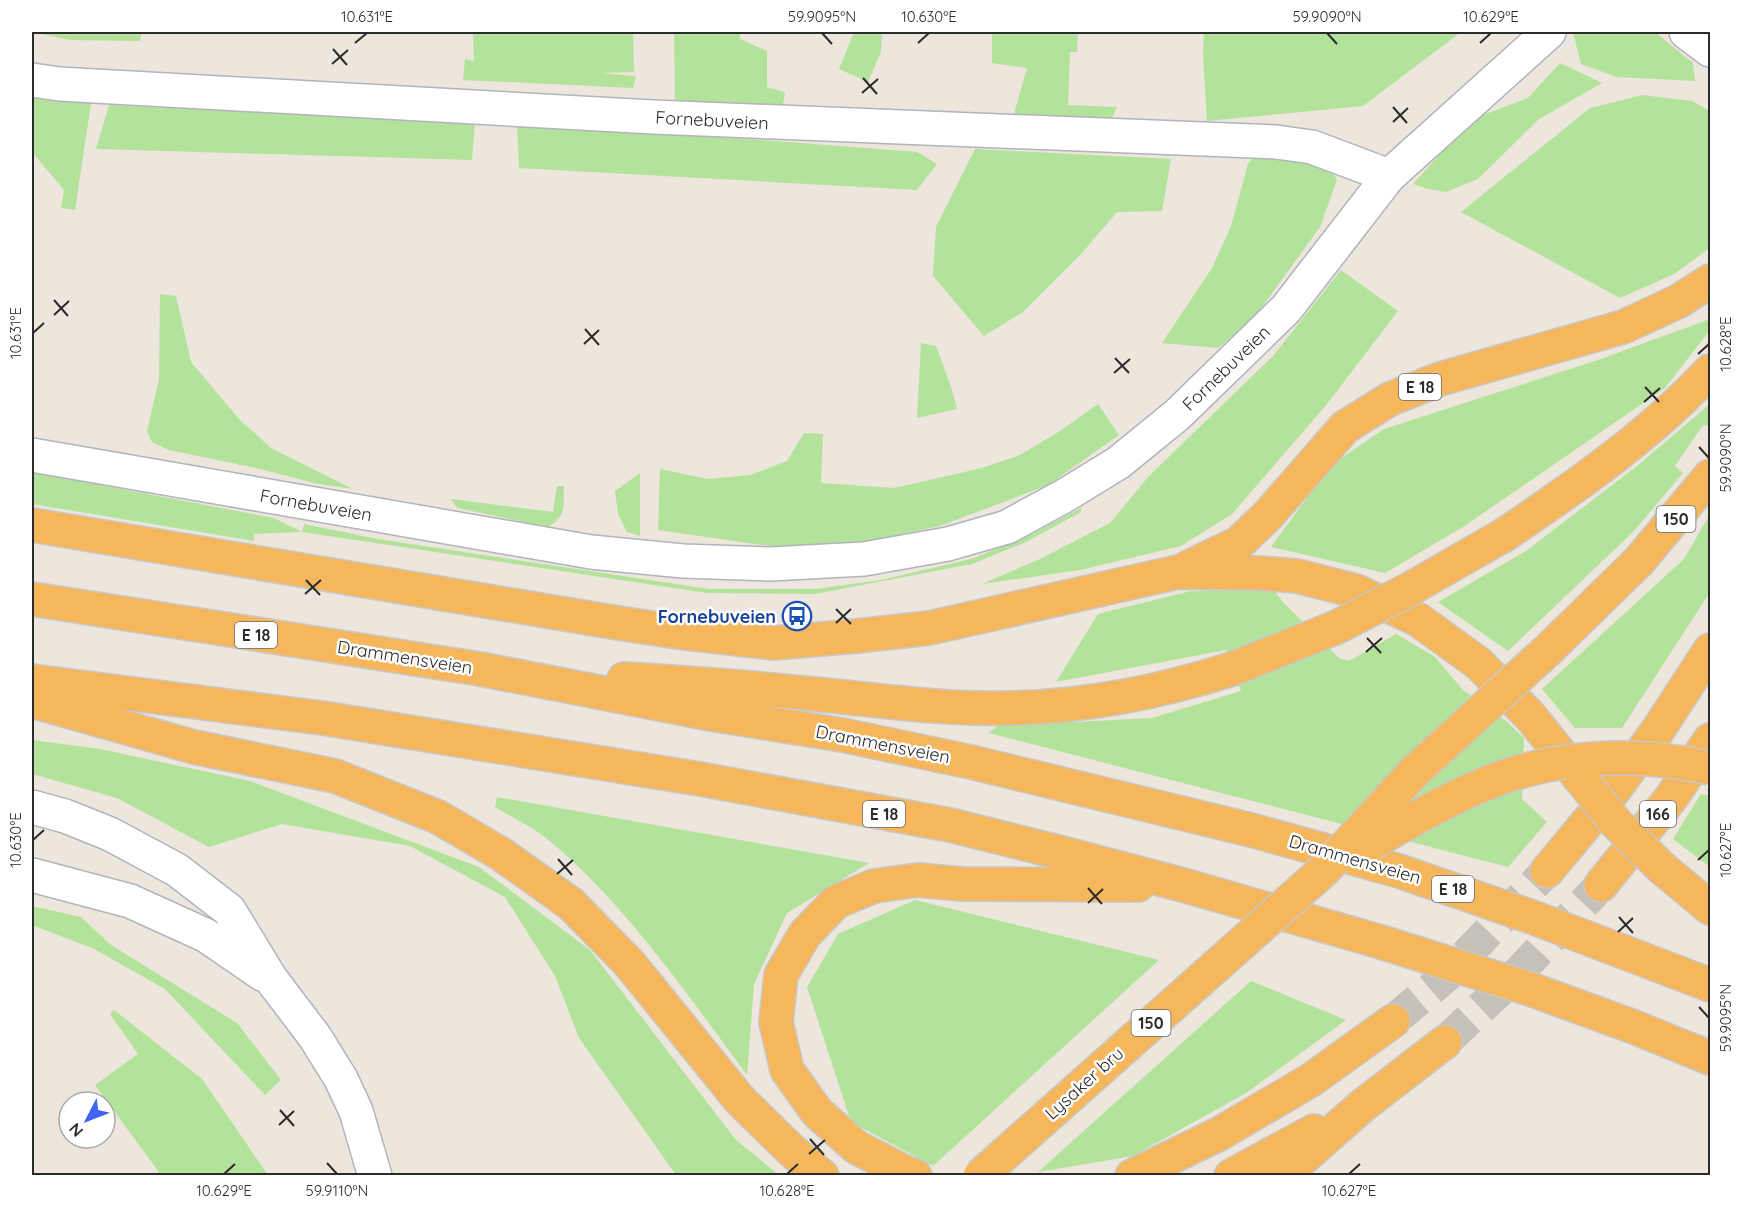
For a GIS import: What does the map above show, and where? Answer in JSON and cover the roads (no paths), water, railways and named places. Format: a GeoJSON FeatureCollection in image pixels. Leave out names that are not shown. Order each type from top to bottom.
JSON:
{"type":"FeatureCollection","features":[{"type":"Feature","properties":{"kind":"highway","name":"E 18"},"geometry":{"type":"LineString","coordinates":[[32,525],[612,622],[772,643],[928,628],[1178,572],[1239,543],[1269,514],[1345,427],[1390,399],[1440,379],[1623,327],[1679,301],[1710,281]]}},
{"type":"Feature","properties":{"kind":"highway","name":"E 18"},"geometry":{"type":"LineString","coordinates":[[480,669],[762,688],[932,706],[1009,708],[1090,702],[1182,685],[1232,669],[1337,627],[1410,589],[1504,535],[1569,491],[1635,440],[1710,371]]}},
{"type":"Feature","properties":{"kind":"highway","name":"150"},"geometry":{"type":"LineString","coordinates":[[1323,871],[1414,772],[1549,649],[1639,561],[1710,476]]}},
{"type":"Feature","properties":{"kind":"highway","name":"E 18"},"geometry":{"type":"LineString","coordinates":[[1178,572],[1297,576],[1356,591],[1417,618],[1478,663],[1531,717],[1617,824],[1662,868],[1710,908]]}},
{"type":"Feature","properties":{"kind":"highway","name":"Drammensveien"},"geometry":{"type":"LineString","coordinates":[[32,600],[480,669],[711,714],[842,735],[971,762],[1251,830],[1421,878],[1532,916],[1710,986]]}},
{"type":"Feature","properties":{"kind":"highway"},"geometry":{"type":"LineString","coordinates":[[1547,871],[1611,794],[1658,730],[1710,650]]}},
{"type":"Feature","properties":{"kind":"highway","name":"E 18"},"geometry":{"type":"LineString","coordinates":[[32,681],[322,718],[700,779],[950,825],[1183,885],[1381,942],[1530,989],[1710,1058]]}},
{"type":"Feature","properties":{"kind":"highway"},"geometry":{"type":"LineString","coordinates":[[32,701],[194,747],[335,776],[438,817],[501,854],[571,904],[629,963],[740,1100],[791,1150],[822,1176]]}},
{"type":"Feature","properties":{"kind":"highway","name":"166"},"geometry":{"type":"LineString","coordinates":[[1601,885],[1671,798],[1710,740]]}},
{"type":"Feature","properties":{"kind":"highway"},"geometry":{"type":"LineString","coordinates":[[1323,871],[1436,807],[1506,777],[1547,766],[1598,758],[1654,758],[1710,768]]}},
{"type":"Feature","properties":{"kind":"highway","name":"Lysaker bru"},"geometry":{"type":"LineString","coordinates":[[980,1176],[1323,871]]}},
{"type":"Feature","properties":{"kind":"highway","name":"E 18"},"geometry":{"type":"LineString","coordinates":[[915,1176],[856,1147],[816,1112],[788,1071],[776,1022],[781,975],[805,934],[836,902],[874,886],[918,880],[962,884],[1183,885]]}},
{"type":"Feature","properties":{"kind":"highway"},"geometry":{"type":"LineString","coordinates":[[1132,1176],[1219,1134],[1311,1080],[1394,1021]]}},
{"type":"Feature","properties":{"kind":"highway"},"geometry":{"type":"LineString","coordinates":[[1283,1176],[1362,1106],[1445,1042]]}},
{"type":"Feature","properties":{"kind":"highway"},"geometry":{"type":"LineString","coordinates":[[1231,1176],[1362,1106]]}},
{"type":"Feature","properties":{"kind":"street","name":"Fornebuveien"},"geometry":{"type":"LineString","coordinates":[[32,455],[591,552],[682,561],[770,564],[864,559],[948,544],[1007,527],[1064,496],[1118,463],[1177,415],[1286,309],[1389,176],[1549,32]]}},
{"type":"Feature","properties":{"kind":"street"},"geometry":{"type":"LineString","coordinates":[[1686,32],[1710,51]]}},
{"type":"Feature","properties":{"kind":"street","name":"Fornebuveien"},"geometry":{"type":"LineString","coordinates":[[32,80],[59,84],[653,117],[1276,142],[1312,147],[1389,176]]}},
{"type":"Feature","properties":{"kind":"street"},"geometry":{"type":"LineString","coordinates":[[32,807],[65,816],[111,834],[177,870],[229,910],[271,979],[315,1037],[341,1079],[356,1111],[375,1176]]}},
{"type":"Feature","properties":{"kind":"street"},"geometry":{"type":"LineString","coordinates":[[32,875],[130,901],[205,935],[271,979]]}},
{"type":"Feature","properties":{"kind":"tunnel"},"geometry":{"type":"LineString","coordinates":[[1393,1021],[1444,978],[1547,871]]}},
{"type":"Feature","properties":{"kind":"tunnel"},"geometry":{"type":"LineString","coordinates":[[1445,1042],[1516,975],[1601,885]]}},
{"type":"Feature","properties":{"kind":"place","name":"Fornebuveien"},"geometry":{"type":"Point","coordinates":[797,616]}}]}
